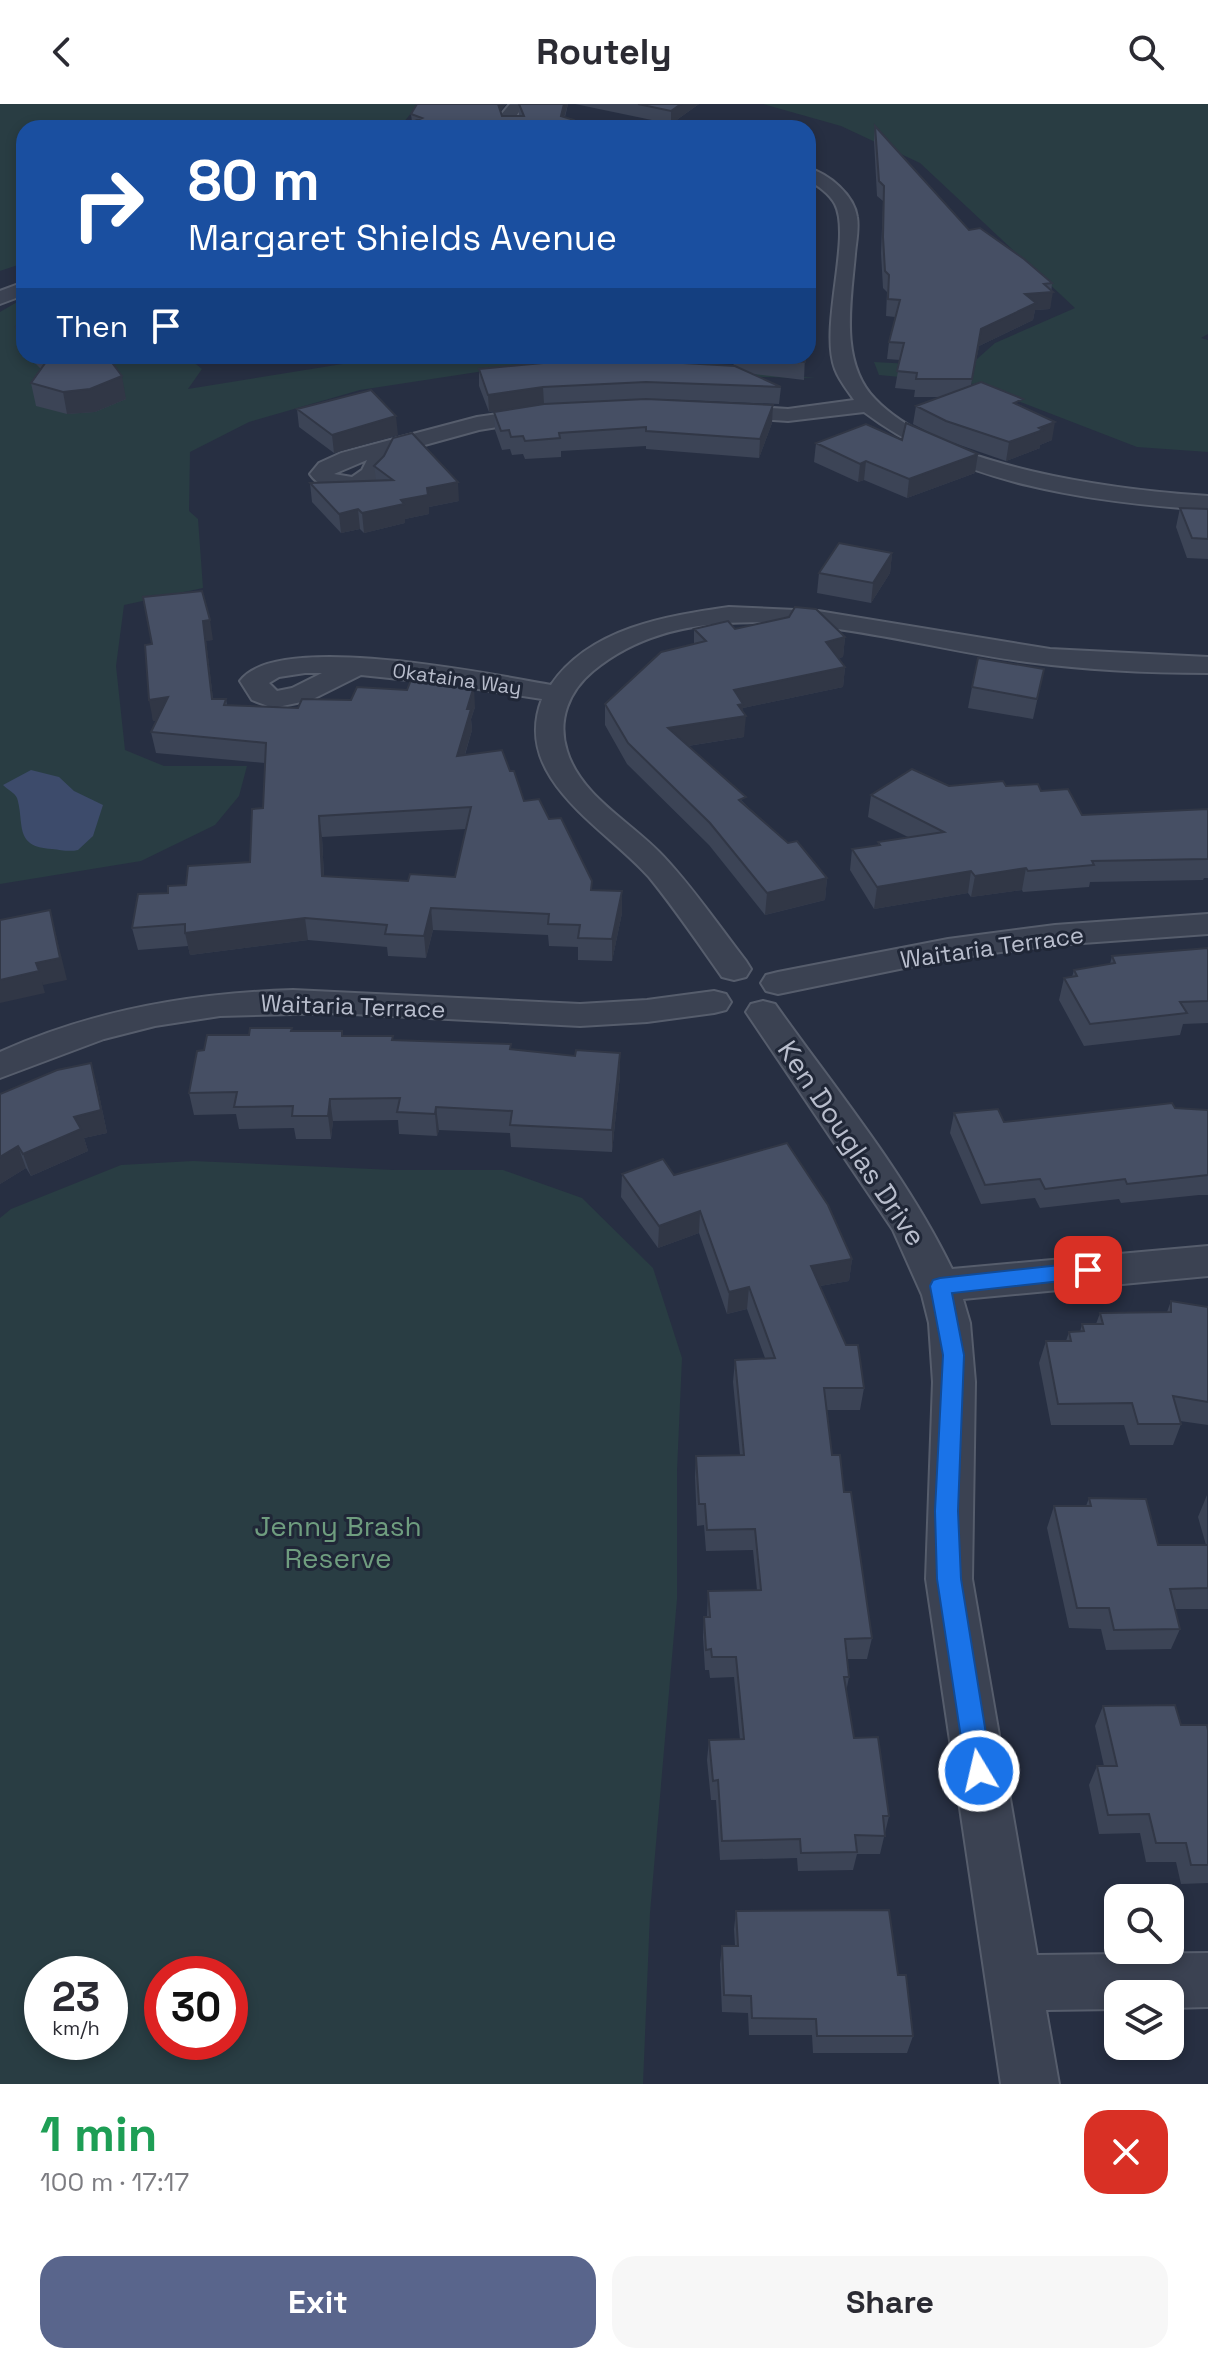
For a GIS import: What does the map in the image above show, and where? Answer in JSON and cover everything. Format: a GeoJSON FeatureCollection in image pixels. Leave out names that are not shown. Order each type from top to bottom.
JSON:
{"type":"FeatureCollection","features":[{"type":"Feature","properties":{"kind":"street"},"geometry":{"type":"LineString","coordinates":[[816,178],[835,190],[846,206],[849,219],[842,358],[853,385],[869,405],[928,443],[1008,473],[1105,494],[1208,503]]}},
{"type":"Feature","properties":{"kind":"street"},"geometry":{"type":"LineString","coordinates":[[704,410],[788,415],[869,405]]}},
{"type":"Feature","properties":{"kind":"street"},"geometry":{"type":"LineString","coordinates":[[382,450],[477,424],[571,412]]}},
{"type":"Feature","properties":{"kind":"street"},"geometry":{"type":"LineString","coordinates":[[734,969],[650,860],[575,788],[557,764],[550,743],[550,729],[558,694],[591,659],[627,639],[683,621],[747,613],[819,617],[1041,656],[1121,663],[1208,665]]}},
{"type":"Feature","properties":{"kind":"street","name":"Okataina Way"},"geometry":{"type":"LineString","coordinates":[[355,667],[436,674],[558,694]]}},
{"type":"Feature","properties":{"kind":"street","name":"Waitaria Terrace"},"geometry":{"type":"LineString","coordinates":[[770,998],[948,949],[1055,935],[1208,924]]}},
{"type":"Feature","properties":{"kind":"street"},"geometry":{"type":"LineString","coordinates":[[734,969],[764,972],[770,998],[739,1014],[714,1002],[712,982],[734,969]]}},
{"type":"Feature","properties":{"kind":"street","name":"Ken Douglas Drive"},"geometry":{"type":"LineString","coordinates":[[770,998],[907,1218],[933,1265],[940,1286],[954,1355],[947,1511],[949,1579],[1030,2084]]}},
{"type":"Feature","properties":{"kind":"street","name":"Waitaria Terrace"},"geometry":{"type":"LineString","coordinates":[[0,1066],[39,1048],[111,1025],[216,1005],[312,1002],[578,1015],[625,1014],[714,1002]]}},
{"type":"Feature","properties":{"kind":"street"},"geometry":{"type":"LineString","coordinates":[[940,1286],[1103,1268],[1208,1261]]}},
{"type":"Feature","properties":{"kind":"street"},"geometry":{"type":"LineString","coordinates":[[1014,1983],[1208,1980]]}},
{"type":"Feature","properties":{"kind":"green space"},"geometry":{"type":"Polygon","coordinates":[[[0,104],[419,104],[405,120],[16,120],[16,266],[0,271],[0,104]]]}},
{"type":"Feature","properties":{"kind":"green space"},"geometry":{"type":"Polygon","coordinates":[[[763,104],[1208,104],[1208,334],[1201,338],[1208,340],[1208,452],[1137,447],[974,384],[879,375],[874,362],[968,367],[995,343],[1075,308],[920,163],[841,126],[763,104]]]}},
{"type":"Feature","properties":{"kind":"green space"},"geometry":{"type":"Polygon","coordinates":[[[16,303],[16,364],[196,364],[202,369],[188,389],[343,364],[530,364],[360,390],[249,422],[190,452],[189,511],[198,519],[203,588],[124,605],[116,666],[125,750],[164,766],[247,766],[239,796],[215,825],[141,861],[0,884],[0,312],[16,303]]]}},
{"type":"Feature","properties":{"kind":"green space"},"geometry":{"type":"Polygon","coordinates":[[[578,364],[666,364],[816,378],[712,376],[682,370],[578,364]]]}},
{"type":"Feature","properties":{"kind":"green space","name":"Jenny Brash Reserve"},"geometry":{"type":"Polygon","coordinates":[[[193,1161],[394,1170],[503,1170],[582,1198],[653,1268],[682,1358],[677,1471],[677,1599],[650,1913],[643,2084],[0,2084],[0,1218],[11,1209],[121,1165],[193,1161]]]}},
{"type":"Feature","properties":{"kind":"water"},"geometry":{"type":"Polygon","coordinates":[[[31,770],[59,777],[74,791],[103,805],[93,836],[78,850],[40,847],[26,839],[17,798],[3,785],[31,770]]]}},
{"type":"Feature","properties":{"kind":"building"},"geometry":{"type":"Polygon","coordinates":[[[417,104],[498,104],[502,116],[524,116],[519,104],[564,104],[561,116],[574,120],[417,120],[422,118],[411,114],[417,104]]]}},
{"type":"Feature","properties":{"kind":"building"},"geometry":{"type":"Polygon","coordinates":[[[638,104],[681,104],[671,111],[638,104]]]}},
{"type":"Feature","properties":{"kind":"building"},"geometry":{"type":"Polygon","coordinates":[[[875,126],[969,230],[980,228],[1052,283],[1044,284],[1053,292],[1025,294],[1036,303],[981,329],[972,379],[916,379],[917,373],[897,371],[904,343],[889,342],[900,300],[888,299],[889,275],[885,271],[883,237],[884,186],[879,181],[875,126]]]}},
{"type":"Feature","properties":{"kind":"building"},"geometry":{"type":"Polygon","coordinates":[[[44,364],[113,364],[122,376],[90,389],[63,392],[31,383],[44,364]]]}},
{"type":"Feature","properties":{"kind":"building"},"geometry":{"type":"Polygon","coordinates":[[[533,364],[735,366],[781,387],[646,382],[543,387],[488,395],[479,369],[533,364]]]}},
{"type":"Feature","properties":{"kind":"building"},"geometry":{"type":"Polygon","coordinates":[[[981,382],[1023,399],[1014,403],[1055,422],[1039,428],[1043,430],[1009,442],[946,421],[916,406],[981,382]]]}},
{"type":"Feature","properties":{"kind":"building"},"geometry":{"type":"Polygon","coordinates":[[[371,390],[396,416],[332,435],[297,409],[371,390]]]}},
{"type":"Feature","properties":{"kind":"building"},"geometry":{"type":"Polygon","coordinates":[[[646,399],[773,405],[760,439],[646,431],[646,427],[559,433],[560,438],[525,441],[523,436],[511,437],[509,430],[501,431],[494,412],[544,404],[646,399]]]}},
{"type":"Feature","properties":{"kind":"building"},"geometry":{"type":"Polygon","coordinates":[[[906,423],[978,454],[909,479],[866,461],[860,464],[816,443],[866,424],[902,440],[906,423]]]}},
{"type":"Feature","properties":{"kind":"building"},"geometry":{"type":"Polygon","coordinates":[[[412,433],[458,482],[427,488],[428,495],[401,500],[404,504],[362,513],[358,509],[339,514],[310,483],[393,480],[374,466],[384,456],[393,438],[412,433]]]}},
{"type":"Feature","properties":{"kind":"building"},"geometry":{"type":"Polygon","coordinates":[[[1180,508],[1208,509],[1208,539],[1192,538],[1180,508]]]}},
{"type":"Feature","properties":{"kind":"building"},"geometry":{"type":"Polygon","coordinates":[[[839,543],[892,553],[873,583],[819,573],[839,543]]]}},
{"type":"Feature","properties":{"kind":"building"},"geometry":{"type":"Polygon","coordinates":[[[202,591],[210,620],[203,621],[212,699],[226,699],[224,705],[298,708],[302,699],[351,700],[357,687],[407,690],[411,680],[474,686],[467,709],[471,709],[457,756],[502,750],[510,771],[514,771],[524,801],[539,799],[549,819],[561,818],[592,881],[591,890],[622,891],[612,939],[578,938],[580,925],[548,924],[549,914],[431,908],[424,936],[385,934],[387,925],[305,918],[185,933],[185,924],[132,928],[138,894],[168,893],[168,886],[186,885],[188,866],[250,862],[252,809],[263,808],[266,743],[151,732],[168,697],[149,700],[145,645],[152,644],[143,597],[202,591]],[[471,807],[319,816],[322,876],[408,881],[410,874],[455,877],[471,807]]]}},
{"type":"Feature","properties":{"kind":"building"},"geometry":{"type":"Polygon","coordinates":[[[795,607],[816,609],[845,637],[826,642],[845,667],[734,690],[743,704],[738,705],[746,716],[668,728],[746,797],[739,800],[788,843],[797,841],[827,878],[767,893],[710,823],[628,743],[605,704],[661,652],[706,641],[694,629],[728,621],[735,629],[789,617],[795,607]]]}},
{"type":"Feature","properties":{"kind":"building"},"geometry":{"type":"Polygon","coordinates":[[[978,658],[1044,669],[1037,699],[972,687],[978,658]]]}},
{"type":"Feature","properties":{"kind":"building"},"geometry":{"type":"Polygon","coordinates":[[[912,769],[949,786],[1003,781],[1006,786],[1038,784],[1041,791],[1068,789],[1082,815],[1208,809],[1208,859],[1092,861],[1094,865],[1028,871],[1026,868],[975,876],[971,871],[877,887],[852,849],[944,832],[871,795],[912,769]]]}},
{"type":"Feature","properties":{"kind":"building"},"geometry":{"type":"Polygon","coordinates":[[[50,910],[60,958],[36,963],[39,971],[0,980],[0,920],[50,910]]]}},
{"type":"Feature","properties":{"kind":"building"},"geometry":{"type":"Polygon","coordinates":[[[1208,948],[1208,1001],[1180,1002],[1187,1013],[1090,1024],[1064,978],[1077,976],[1074,970],[1115,963],[1112,956],[1208,948]]]}},
{"type":"Feature","properties":{"kind":"building"},"geometry":{"type":"Polygon","coordinates":[[[250,1028],[342,1031],[342,1036],[393,1036],[392,1040],[511,1044],[510,1049],[575,1056],[576,1050],[620,1053],[612,1130],[510,1125],[512,1111],[436,1107],[435,1114],[397,1112],[400,1098],[330,1099],[328,1116],[292,1116],[293,1106],[234,1107],[237,1092],[189,1093],[197,1051],[204,1050],[207,1035],[249,1035],[250,1028]]]}},
{"type":"Feature","properties":{"kind":"building"},"geometry":{"type":"Polygon","coordinates":[[[91,1063],[101,1110],[74,1117],[81,1129],[23,1154],[18,1146],[0,1157],[0,1094],[57,1070],[91,1063]]]}},
{"type":"Feature","properties":{"kind":"building"},"geometry":{"type":"Polygon","coordinates":[[[1172,1103],[1175,1108],[1208,1110],[1208,1175],[1127,1184],[1125,1179],[1045,1189],[1040,1179],[985,1185],[954,1113],[998,1109],[1004,1122],[1172,1103]]]}},
{"type":"Feature","properties":{"kind":"building"},"geometry":{"type":"Polygon","coordinates":[[[787,1143],[828,1205],[852,1259],[811,1266],[846,1345],[858,1345],[864,1388],[824,1388],[832,1455],[840,1455],[844,1492],[851,1492],[872,1638],[845,1639],[849,1677],[844,1677],[854,1738],[878,1737],[889,1816],[883,1816],[885,1836],[855,1835],[857,1852],[801,1853],[800,1839],[722,1841],[718,1780],[713,1781],[709,1740],[744,1739],[736,1657],[712,1657],[711,1649],[706,1650],[704,1617],[710,1617],[708,1591],[761,1590],[755,1529],[707,1530],[705,1504],[699,1504],[696,1456],[744,1455],[735,1360],[775,1358],[749,1287],[729,1292],[700,1211],[659,1226],[622,1174],[663,1159],[674,1175],[787,1143]]]}},
{"type":"Feature","properties":{"kind":"building"},"geometry":{"type":"Polygon","coordinates":[[[1171,1301],[1208,1307],[1208,1402],[1173,1396],[1181,1424],[1138,1424],[1132,1403],[1058,1404],[1046,1341],[1071,1341],[1069,1332],[1084,1331],[1082,1324],[1103,1324],[1100,1313],[1171,1312],[1171,1301]]]}},
{"type":"Feature","properties":{"kind":"building"},"geometry":{"type":"Polygon","coordinates":[[[1089,1498],[1146,1499],[1158,1545],[1208,1545],[1208,1588],[1170,1589],[1180,1629],[1114,1630],[1109,1608],[1077,1608],[1054,1506],[1091,1506],[1089,1498]]]}},
{"type":"Feature","properties":{"kind":"building"},"geometry":{"type":"Polygon","coordinates":[[[1175,1705],[1181,1725],[1207,1725],[1208,1865],[1191,1865],[1186,1843],[1156,1843],[1149,1814],[1108,1815],[1097,1766],[1117,1766],[1103,1706],[1175,1705]]]}},
{"type":"Feature","properties":{"kind":"building"},"geometry":{"type":"Polygon","coordinates":[[[889,1910],[898,1975],[906,1975],[913,2036],[817,2036],[816,2019],[752,2018],[751,1996],[724,1995],[722,1946],[738,1946],[736,1911],[889,1910]]]}},
{"type":"Feature","properties":{"kind":"route"},"geometry":{"type":"LineString","coordinates":[[979,1771],[949,1579],[947,1511],[954,1355],[940,1286],[1088,1270]]}}]}
